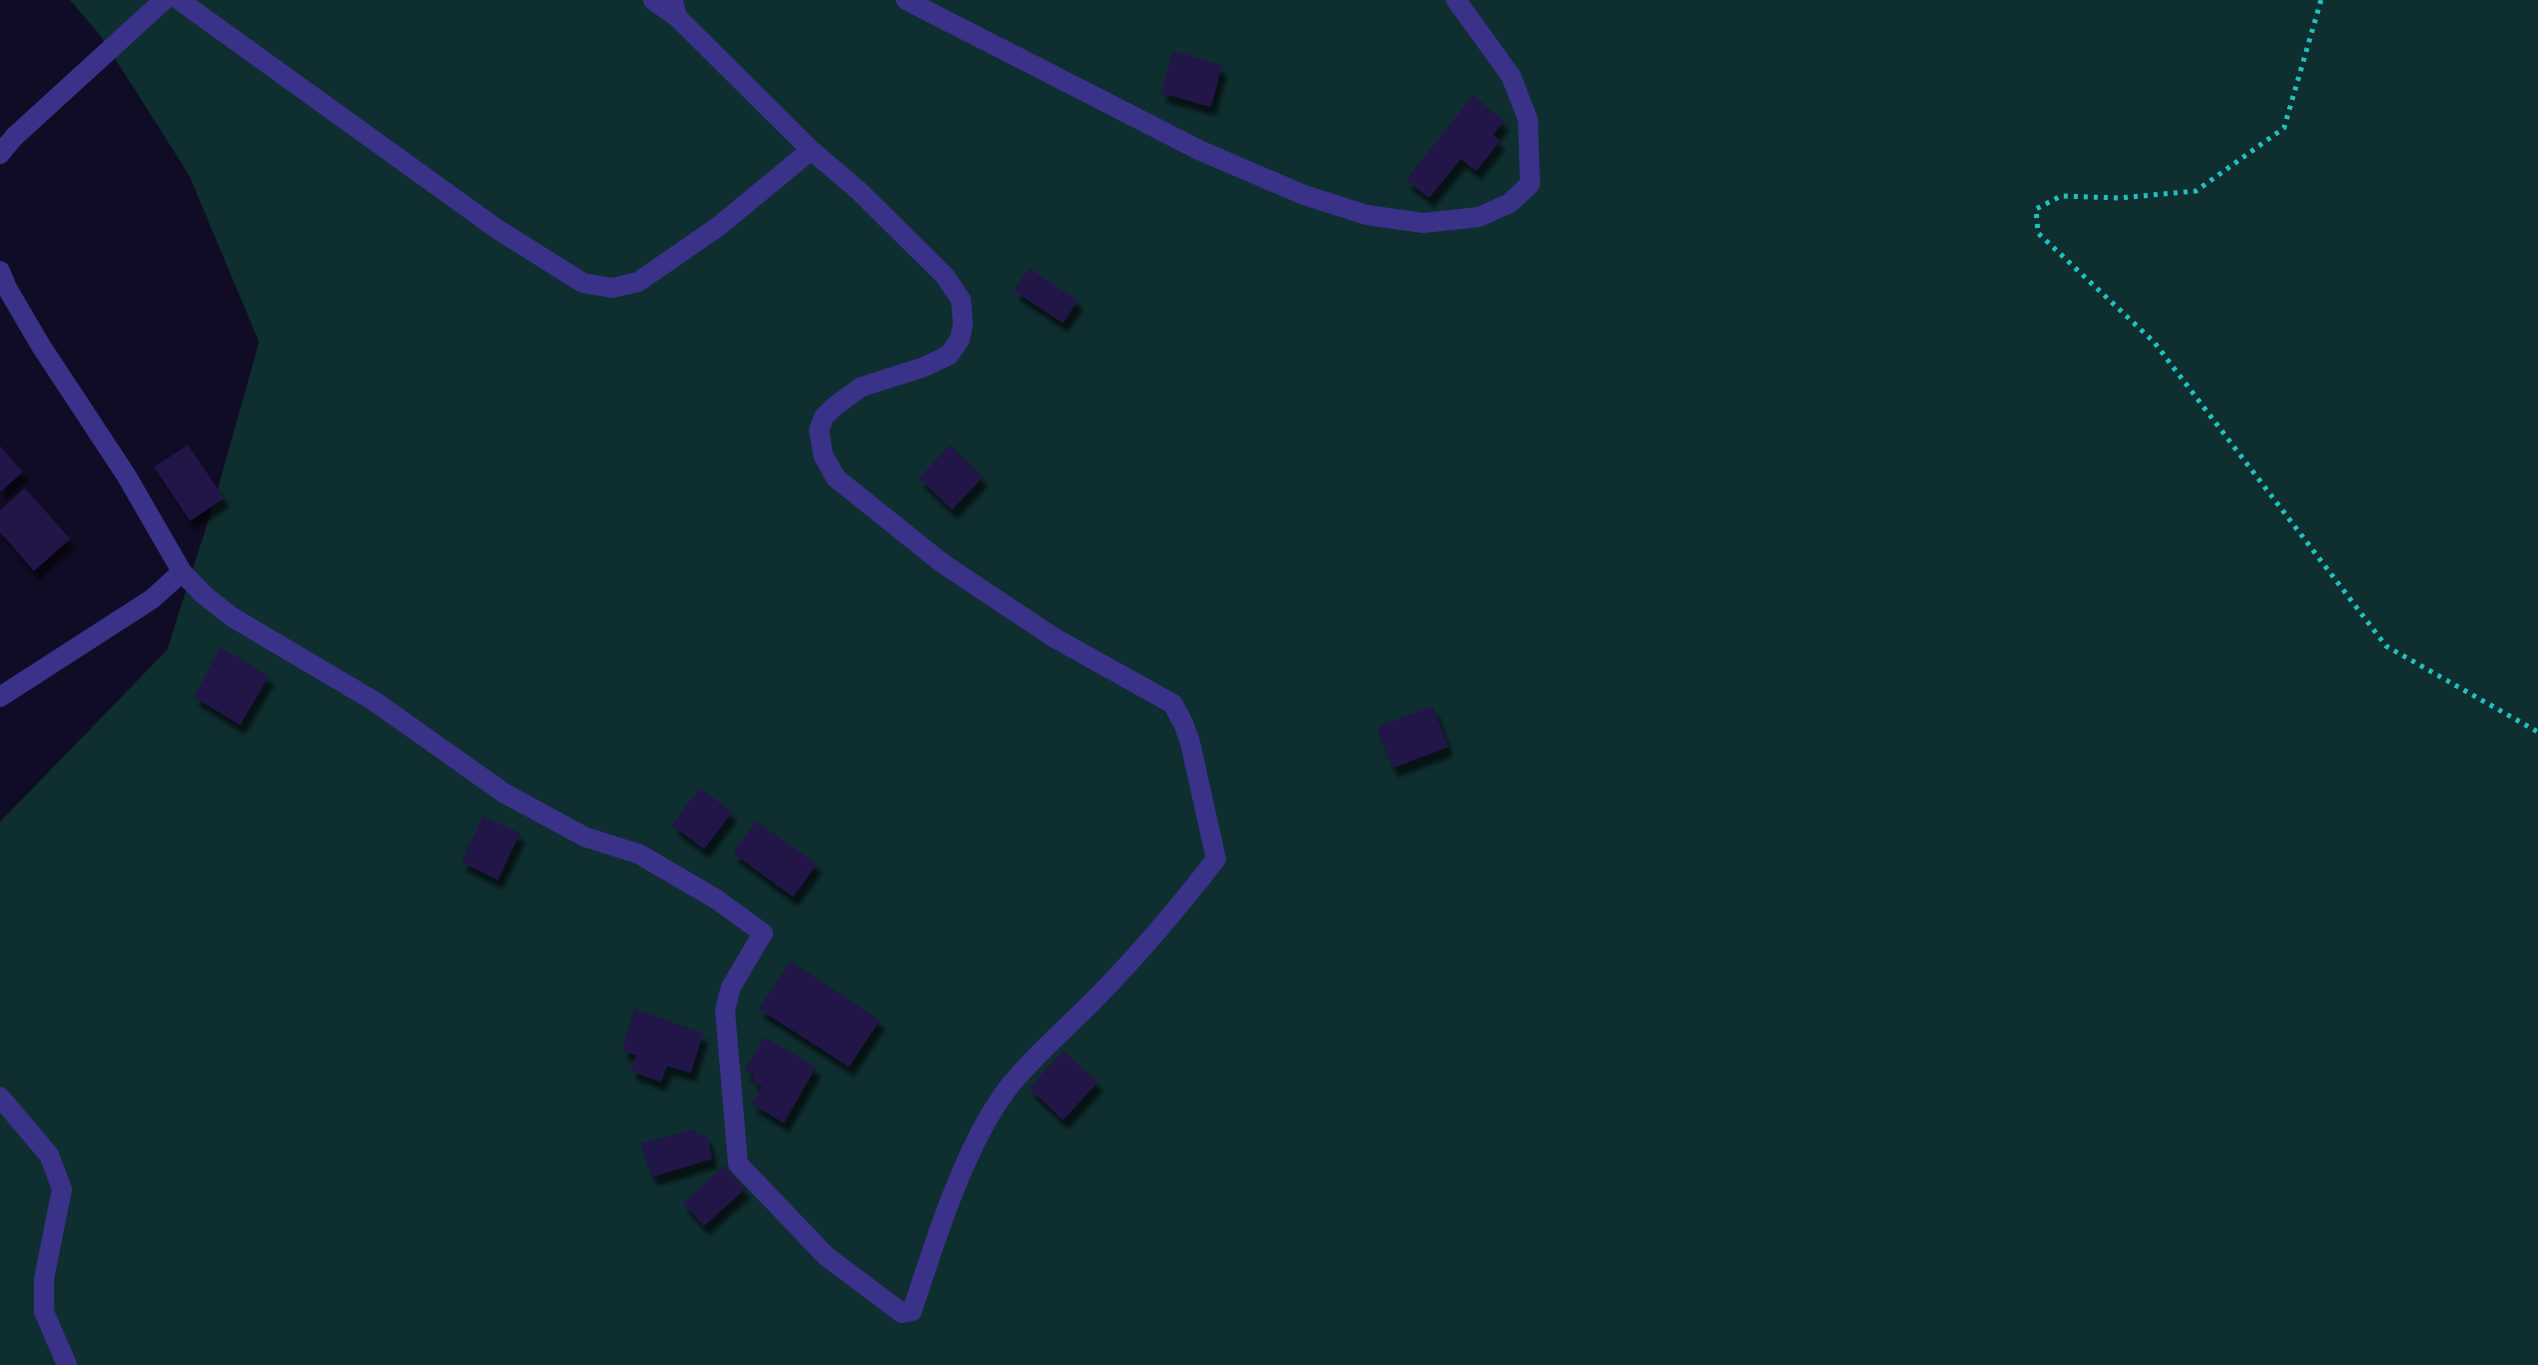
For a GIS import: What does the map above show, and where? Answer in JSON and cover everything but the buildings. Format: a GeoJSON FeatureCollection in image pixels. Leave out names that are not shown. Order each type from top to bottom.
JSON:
{"type":"FeatureCollection","features":[{"type":"Feature","properties":{"kind":"street"},"geometry":{"type":"LineString","coordinates":[[0,154],[14,137],[164,0]]}},
{"type":"Feature","properties":{"kind":"street"},"geometry":{"type":"LineString","coordinates":[[179,0],[497,229],[583,283],[612,288],[638,282],[719,226],[811,150]]}},
{"type":"Feature","properties":{"kind":"street"},"geometry":{"type":"LineString","coordinates":[[0,271],[41,346],[126,475],[182,572],[204,595],[232,617],[374,701],[504,793],[585,837],[639,854],[716,899],[763,933],[731,987],[725,1010],[738,1164],[826,1256],[902,1313],[912,1311],[936,1240],[968,1161],[995,1106],[1009,1086],[1118,976],[1216,859],[1190,742],[1173,704],[1053,637],[942,563],[836,478],[823,455],[819,430],[824,417],[861,387],[924,367],[949,355],[960,339],[963,324],[961,300],[945,276],[858,190],[811,150],[675,9],[653,0]]}},
{"type":"Feature","properties":{"kind":"street"},"geometry":{"type":"LineString","coordinates":[[906,0],[1199,150],[1304,195],[1354,211],[1423,223],[1479,217],[1510,203],[1530,184],[1528,120],[1511,76],[1456,0]]}},
{"type":"Feature","properties":{"kind":"street"},"geometry":{"type":"LineString","coordinates":[[0,697],[152,599],[182,572]]}},
{"type":"Feature","properties":{"kind":"street"},"geometry":{"type":"LineString","coordinates":[[0,1097],[49,1155],[62,1189],[44,1279],[44,1312],[67,1365]]}},
{"type":"Feature","properties":{"kind":"path"},"geometry":{"type":"LineString","coordinates":[[2321,0],[2284,128],[2196,191],[2119,198],[2061,196],[2036,209],[2038,233],[2154,342],[2386,646],[2538,732]]}},
{"type":"Feature","properties":{"kind":"green space"},"geometry":{"type":"Polygon","coordinates":[[[70,0],[2538,0],[2538,1365],[0,1365],[0,822],[167,650],[212,509],[259,342],[189,175],[100,35],[70,0]]]}}]}
